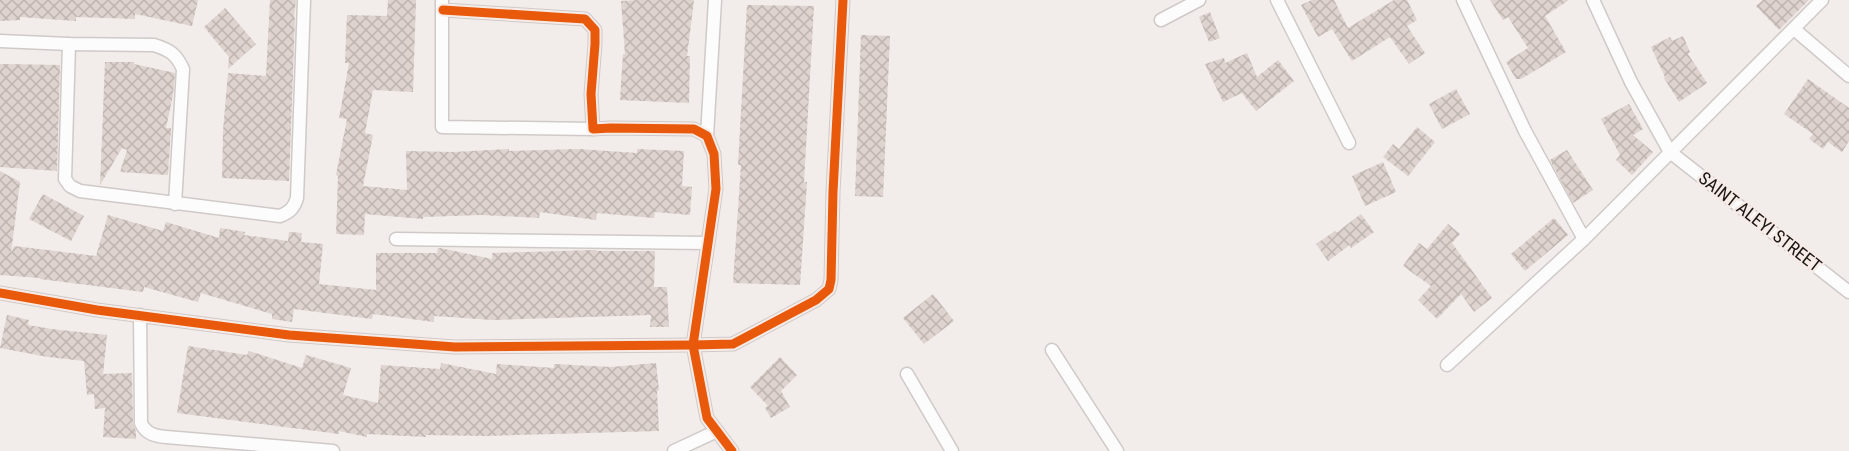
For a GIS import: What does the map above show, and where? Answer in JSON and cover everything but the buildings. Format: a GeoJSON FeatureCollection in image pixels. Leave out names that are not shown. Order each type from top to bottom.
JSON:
{"type":"FeatureCollection","features":[{"type":"Feature","properties":{"kind":"street"},"geometry":{"type":"LineString","coordinates":[[69,44],[65,179],[70,186],[80,191],[280,216],[289,213],[294,208],[297,198],[304,0]]}},
{"type":"Feature","properties":{"kind":"street"},"geometry":{"type":"LineString","coordinates":[[715,0],[707,136],[714,154],[716,189],[693,345],[707,418],[732,451]]}},
{"type":"Feature","properties":{"kind":"street"},"geometry":{"type":"LineString","coordinates":[[0,293],[97,310],[289,335],[455,347],[733,344],[816,300],[829,289],[843,0]]}},
{"type":"Feature","properties":{"kind":"street"},"geometry":{"type":"LineString","coordinates":[[1161,20],[1199,0]]}},
{"type":"Feature","properties":{"kind":"street"},"geometry":{"type":"LineString","coordinates":[[1277,0],[1349,143]]}},
{"type":"Feature","properties":{"kind":"street"},"geometry":{"type":"LineString","coordinates":[[1463,0],[1525,131],[1584,239]]}},
{"type":"Feature","properties":{"kind":"street"},"geometry":{"type":"LineString","coordinates":[[1593,0],[1631,82],[1670,152]]}},
{"type":"Feature","properties":{"kind":"street"},"geometry":{"type":"LineString","coordinates":[[1447,365],[1584,239],[1822,0]]}},
{"type":"Feature","properties":{"kind":"street"},"geometry":{"type":"LineString","coordinates":[[593,129],[591,94],[595,30],[585,19],[442,5],[442,127],[593,129],[694,129],[707,136]]}},
{"type":"Feature","properties":{"kind":"street"},"geometry":{"type":"LineString","coordinates":[[1794,29],[1849,76]]}},
{"type":"Feature","properties":{"kind":"street"},"geometry":{"type":"LineString","coordinates":[[0,41],[154,45],[166,49],[178,58],[183,69],[175,204]]}},
{"type":"Feature","properties":{"kind":"street","name":"SAINT ALEYI STREET"},"geometry":{"type":"LineString","coordinates":[[1670,152],[1849,292]]}},
{"type":"Feature","properties":{"kind":"street"},"geometry":{"type":"LineString","coordinates":[[396,239],[707,243]]}},
{"type":"Feature","properties":{"kind":"street"},"geometry":{"type":"LineString","coordinates":[[140,315],[141,423],[144,430],[153,435],[166,437],[333,451]]}},
{"type":"Feature","properties":{"kind":"street"},"geometry":{"type":"LineString","coordinates":[[1052,350],[1117,451]]}},
{"type":"Feature","properties":{"kind":"street"},"geometry":{"type":"LineString","coordinates":[[907,375],[952,451]]}},
{"type":"Feature","properties":{"kind":"street"},"geometry":{"type":"LineString","coordinates":[[674,451],[717,431]]}},
{"type":"Feature","properties":{"kind":"cycle path"},"geometry":{"type":"LineString","coordinates":[[0,293],[97,310],[289,335],[455,347],[733,344],[816,300],[829,289],[843,0]]}},
{"type":"Feature","properties":{"kind":"cycle path"},"geometry":{"type":"LineString","coordinates":[[443,10],[585,19],[595,30],[591,94],[593,129],[694,129],[707,136],[714,154],[716,189],[693,345],[707,418],[732,451]]}}]}
